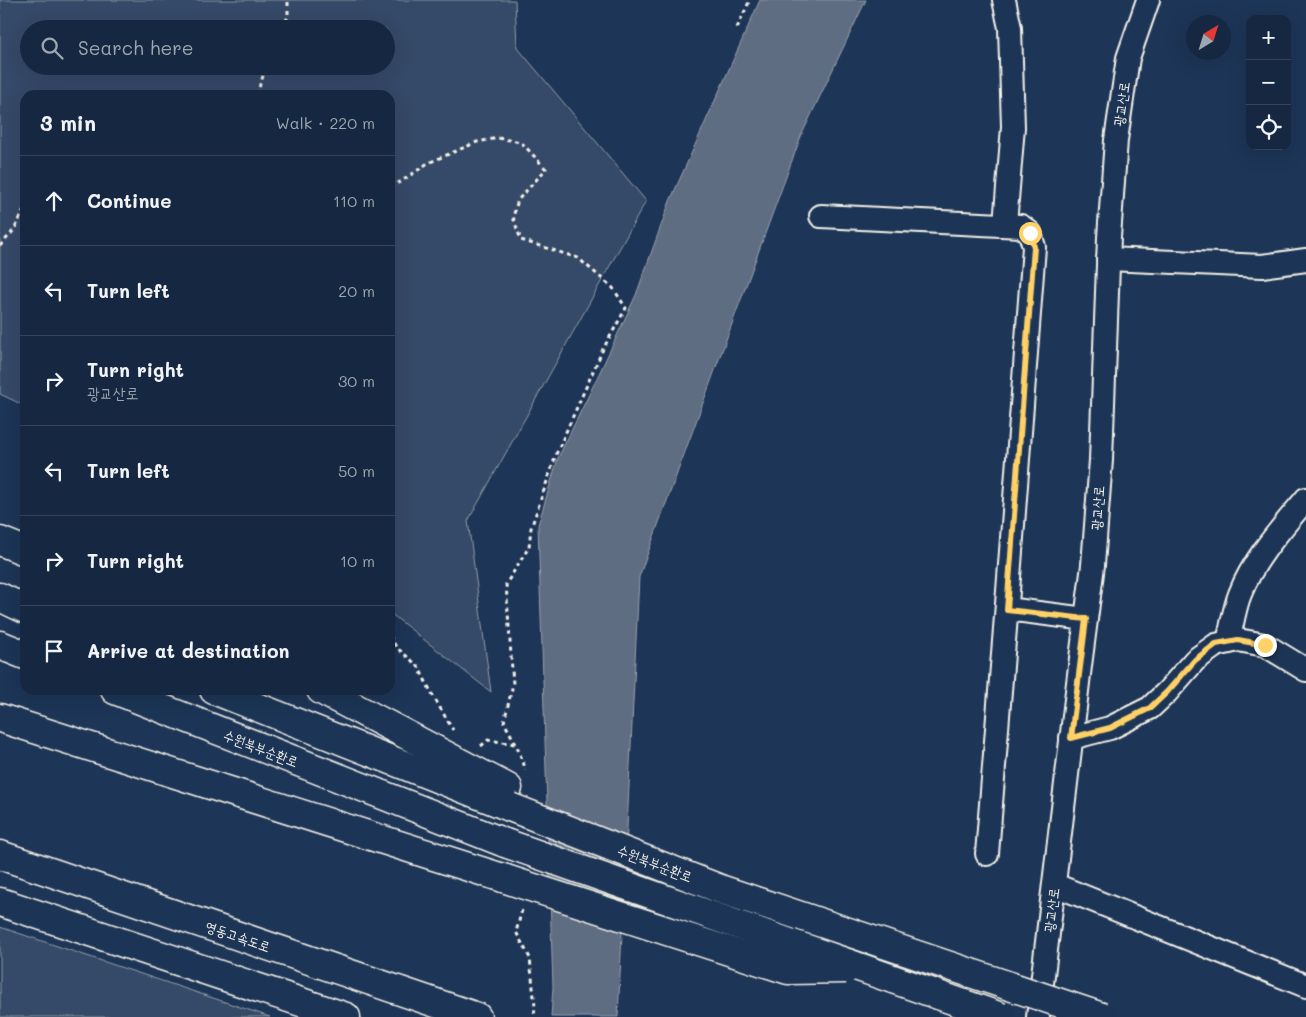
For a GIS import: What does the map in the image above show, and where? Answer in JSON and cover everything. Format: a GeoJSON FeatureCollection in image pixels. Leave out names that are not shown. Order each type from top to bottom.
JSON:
{"type":"FeatureCollection","features":[{"type":"Feature","properties":{"kind":"highway"},"geometry":{"type":"LineString","coordinates":[[0,541],[20,549]]}},
{"type":"Feature","properties":{"kind":"highway"},"geometry":{"type":"LineString","coordinates":[[0,597],[20,607]]}},
{"type":"Feature","properties":{"kind":"highway"},"geometry":{"type":"LineString","coordinates":[[0,645],[20,653]]}},
{"type":"Feature","properties":{"kind":"highway","name":"수원북부순환로"},"geometry":{"type":"LineString","coordinates":[[128,695],[505,843],[1001,1017]]}},
{"type":"Feature","properties":{"kind":"highway","name":"수원북부순환로"},"geometry":{"type":"LineString","coordinates":[[228,695],[509,798],[723,890],[1102,1017]]}},
{"type":"Feature","properties":{"kind":"highway"},"geometry":{"type":"LineString","coordinates":[[330,695],[509,798]]}},
{"type":"Feature","properties":{"kind":"highway"},"geometry":{"type":"LineString","coordinates":[[0,718],[788,970],[863,969]]}},
{"type":"Feature","properties":{"kind":"highway","name":"영동고속도로"},"geometry":{"type":"LineString","coordinates":[[0,855],[477,1017]]}},
{"type":"Feature","properties":{"kind":"highway"},"geometry":{"type":"LineString","coordinates":[[0,902],[346,1017]]}},
{"type":"Feature","properties":{"kind":"street"},"geometry":{"type":"LineString","coordinates":[[1004,0],[1010,28],[1013,127],[1005,224]]}},
{"type":"Feature","properties":{"kind":"street","name":"광교산로"},"geometry":{"type":"LineString","coordinates":[[1038,1017],[1071,738],[1094,565],[1101,460],[1108,259],[1116,140],[1128,58],[1148,0]]}},
{"type":"Feature","properties":{"kind":"street"},"geometry":{"type":"LineString","coordinates":[[821,216],[1021,226],[1030,233],[1034,247],[987,854]]}},
{"type":"Feature","properties":{"kind":"street"},"geometry":{"type":"LineString","coordinates":[[1108,259],[1262,266],[1306,260]]}},
{"type":"Feature","properties":{"kind":"street"},"geometry":{"type":"LineString","coordinates":[[1228,642],[1240,594],[1252,570],[1267,546],[1306,499]]}},
{"type":"Feature","properties":{"kind":"street"},"geometry":{"type":"LineString","coordinates":[[1007,610],[1086,619]]}},
{"type":"Feature","properties":{"kind":"street"},"geometry":{"type":"LineString","coordinates":[[1071,738],[1110,728],[1150,708],[1195,660],[1216,644],[1238,640],[1265,645],[1306,670]]}},
{"type":"Feature","properties":{"kind":"street"},"geometry":{"type":"LineString","coordinates":[[1054,885],[1306,986]]}},
{"type":"Feature","properties":{"kind":"path"},"geometry":{"type":"LineString","coordinates":[[286,20],[288,0]]}},
{"type":"Feature","properties":{"kind":"path"},"geometry":{"type":"LineString","coordinates":[[737,28],[750,0]]}},
{"type":"Feature","properties":{"kind":"path"},"geometry":{"type":"LineString","coordinates":[[259,90],[264,75]]}},
{"type":"Feature","properties":{"kind":"path"},"geometry":{"type":"LineString","coordinates":[[395,184],[428,163],[477,142],[498,138],[521,142],[546,169],[518,200],[513,217],[521,240],[578,258],[614,288],[626,308],[603,349],[556,452],[531,528],[529,547],[506,584],[513,684],[504,722]]}},
{"type":"Feature","properties":{"kind":"path"},"geometry":{"type":"LineString","coordinates":[[0,246],[14,230],[20,218]]}},
{"type":"Feature","properties":{"kind":"path"},"geometry":{"type":"LineString","coordinates":[[395,645],[418,666],[455,733]]}},
{"type":"Feature","properties":{"kind":"path"},"geometry":{"type":"LineString","coordinates":[[480,746],[488,740],[516,744]]}},
{"type":"Feature","properties":{"kind":"path"},"geometry":{"type":"LineString","coordinates":[[516,932],[530,958],[535,1007],[534,1017]]}},
{"type":"Feature","properties":{"kind":"shaded area"},"geometry":{"type":"Polygon","coordinates":[[[0,0],[515,0],[517,47],[646,201],[468,521],[491,692],[395,617],[395,90],[20,90],[20,404],[0,394],[0,0]]]}},
{"type":"Feature","properties":{"kind":"shaded area"},"geometry":{"type":"Polygon","coordinates":[[[760,0],[866,0],[801,136],[639,577],[618,1017],[551,1017],[553,987],[538,525],[558,458],[636,295],[670,201],[760,0]]]}},
{"type":"Feature","properties":{"kind":"shaded area"},"geometry":{"type":"Polygon","coordinates":[[[0,927],[270,1017],[0,1017],[0,927]]]}},
{"type":"Feature","properties":{"kind":"route"},"geometry":{"type":"LineString","coordinates":[[1030,233],[1034,247],[1007,610],[1086,619],[1071,738],[1110,728],[1150,708],[1195,660],[1216,644],[1238,640],[1265,645]]}}]}
